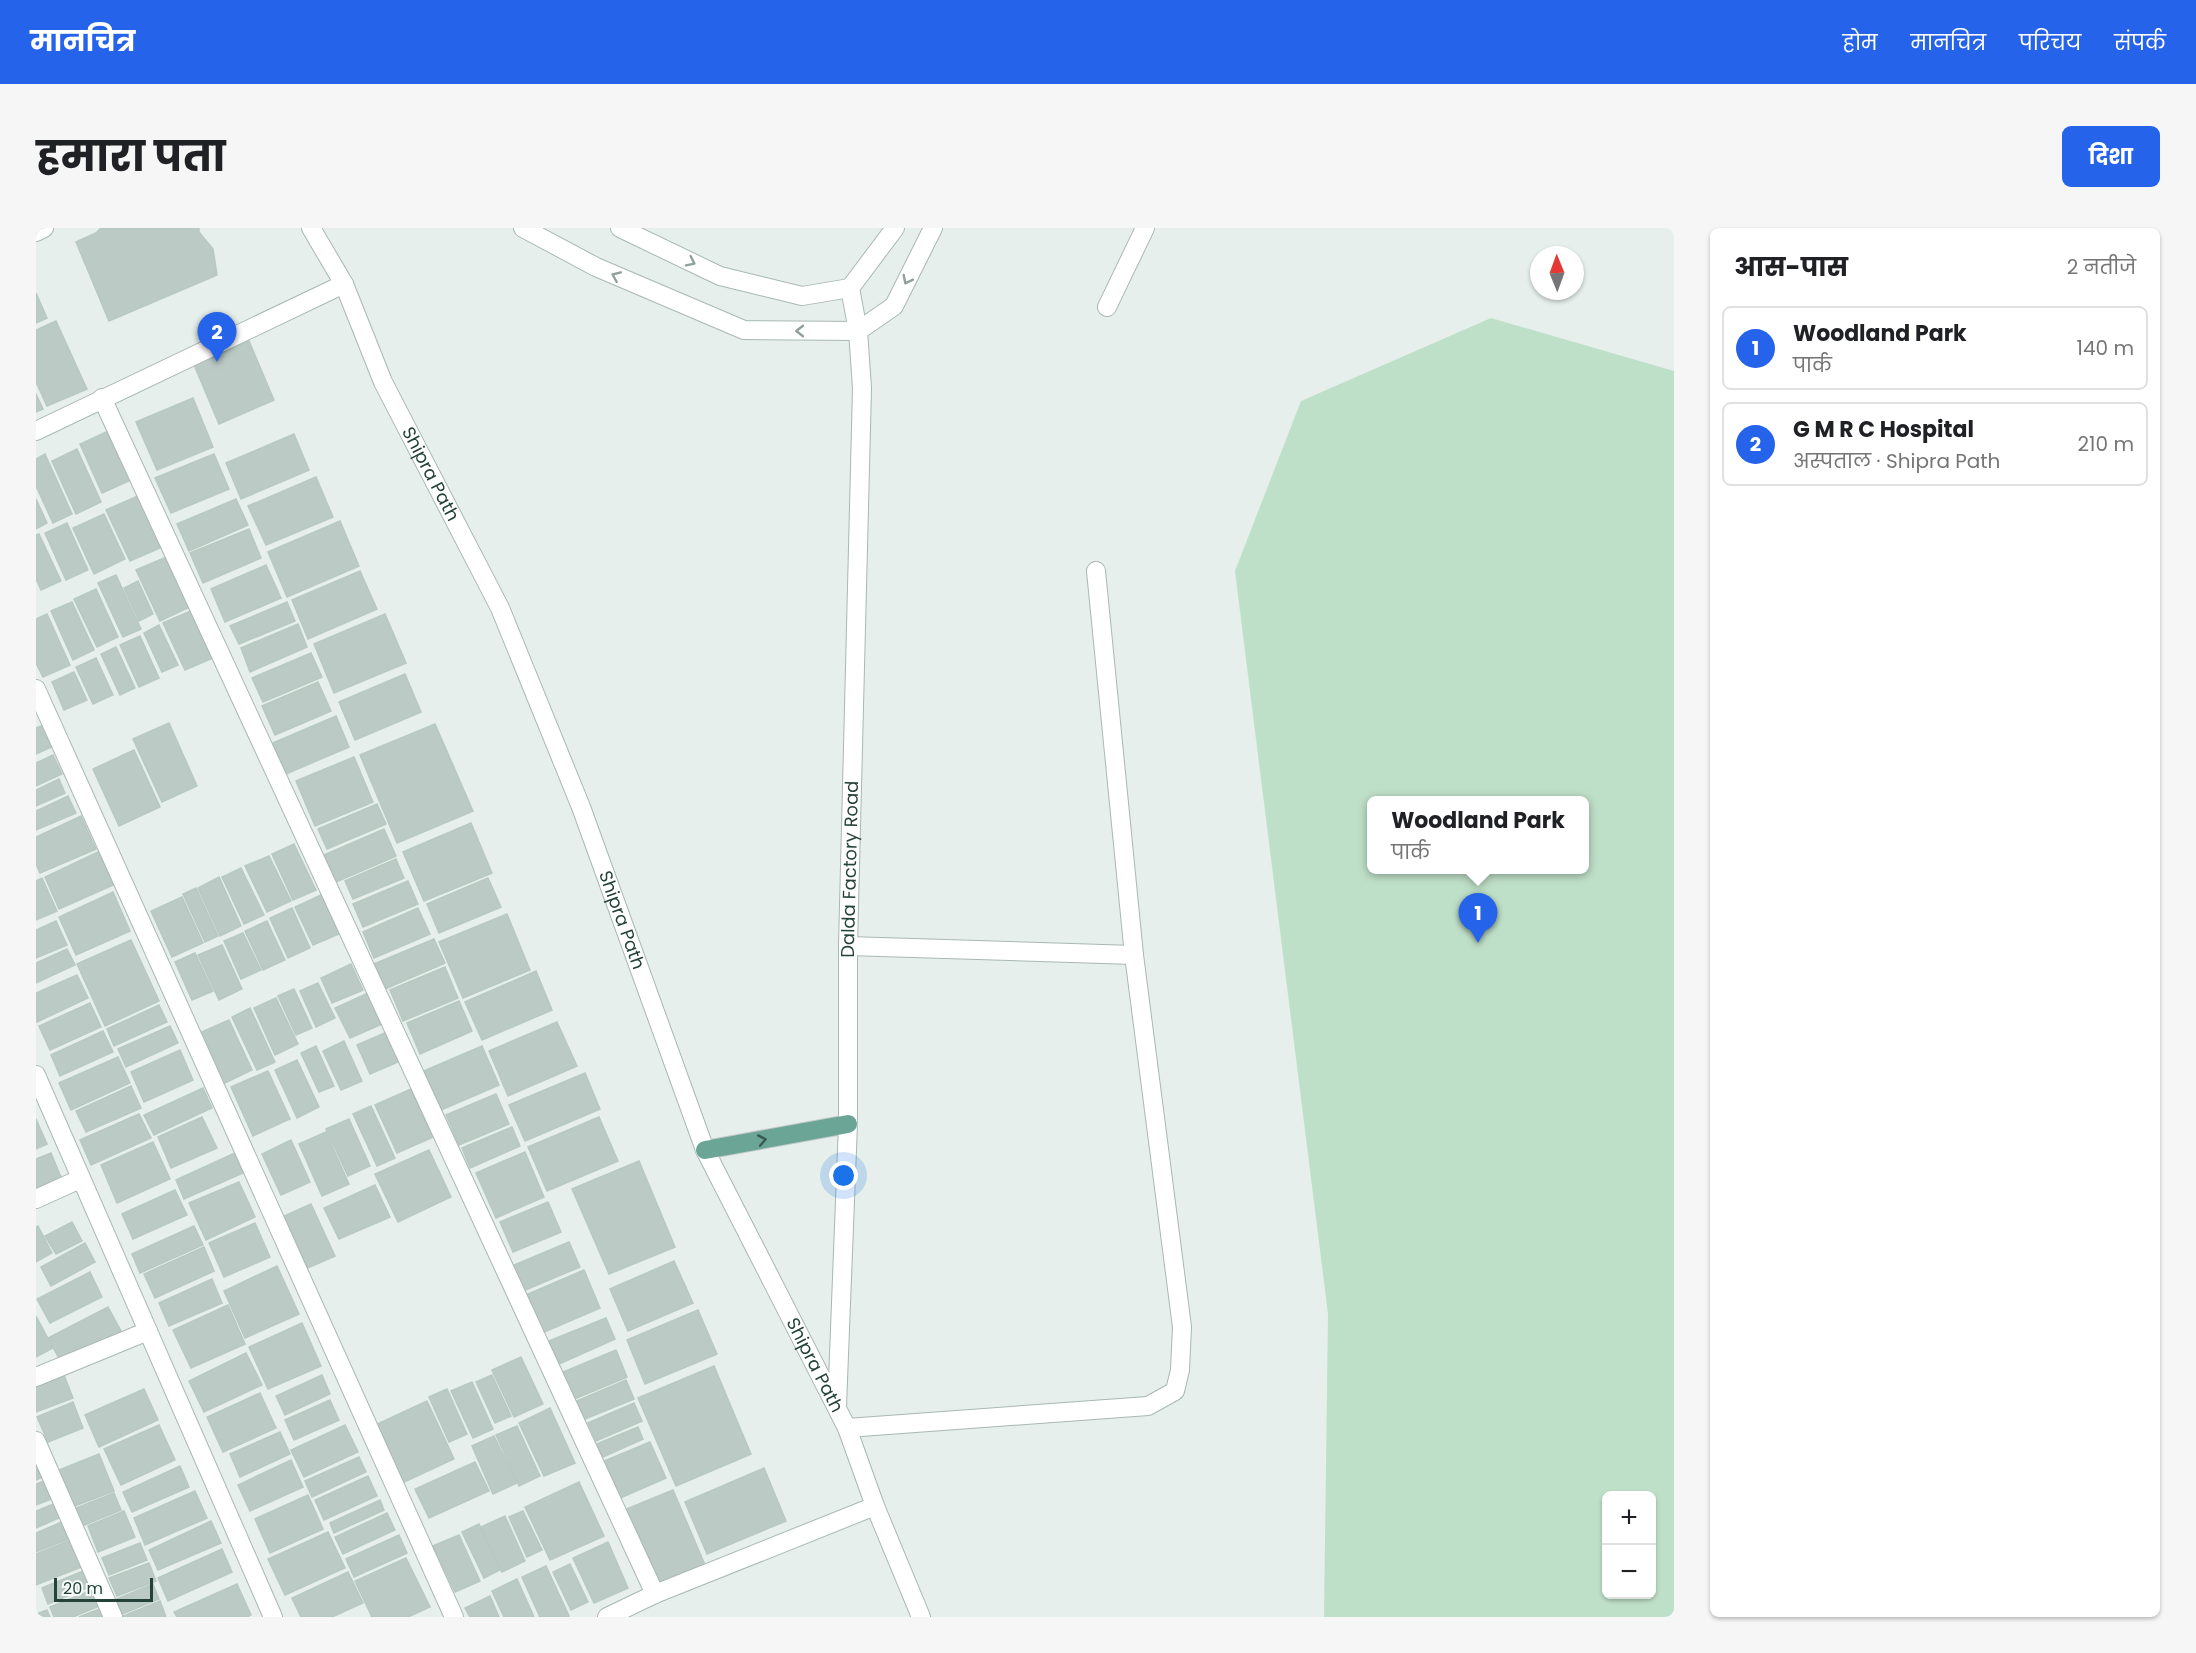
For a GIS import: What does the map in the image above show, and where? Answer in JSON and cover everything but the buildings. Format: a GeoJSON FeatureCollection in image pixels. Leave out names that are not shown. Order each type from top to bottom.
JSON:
{"type":"FeatureCollection","features":[{"type":"Feature","properties":{"kind":"main road"},"geometry":{"type":"LineString","coordinates":[[705,1150],[848,1124]]}},
{"type":"Feature","properties":{"kind":"street"},"geometry":{"type":"LineString","coordinates":[[36,232],[44,228]]}},
{"type":"Feature","properties":{"kind":"street","name":"Shipra Path"},"geometry":{"type":"LineString","coordinates":[[311,228],[344,284],[383,382],[500,608],[581,807],[705,1150],[847,1428],[875,1506],[921,1617]]}},
{"type":"Feature","properties":{"kind":"street"},"geometry":{"type":"LineString","coordinates":[[523,228],[596,267],[744,330],[858,331],[894,306],[933,228]]}},
{"type":"Feature","properties":{"kind":"street"},"geometry":{"type":"LineString","coordinates":[[620,228],[720,276],[802,296],[850,288],[895,228]]}},
{"type":"Feature","properties":{"kind":"street"},"geometry":{"type":"LineString","coordinates":[[1107,307],[1145,228]]}},
{"type":"Feature","properties":{"kind":"street"},"geometry":{"type":"LineString","coordinates":[[36,431],[344,284]]}},
{"type":"Feature","properties":{"kind":"street","name":"Dalda Factory Road"},"geometry":{"type":"LineString","coordinates":[[837,1407],[848,1124],[848,946],[862,388],[858,331],[850,288]]}},
{"type":"Feature","properties":{"kind":"street"},"geometry":{"type":"LineString","coordinates":[[102,398],[655,1594]]}},
{"type":"Feature","properties":{"kind":"street"},"geometry":{"type":"LineString","coordinates":[[847,1428],[1148,1406],[1175,1391],[1180,1370],[1182,1327],[1134,955],[1096,571]]}},
{"type":"Feature","properties":{"kind":"street"},"geometry":{"type":"LineString","coordinates":[[36,689],[454,1617]]}},
{"type":"Feature","properties":{"kind":"street"},"geometry":{"type":"LineString","coordinates":[[848,946],[1134,955]]}},
{"type":"Feature","properties":{"kind":"street"},"geometry":{"type":"LineString","coordinates":[[36,1075],[273,1617]]}},
{"type":"Feature","properties":{"kind":"street"},"geometry":{"type":"LineString","coordinates":[[36,1199],[80,1179]]}},
{"type":"Feature","properties":{"kind":"street"},"geometry":{"type":"LineString","coordinates":[[36,1377],[148,1331]]}},
{"type":"Feature","properties":{"kind":"street"},"geometry":{"type":"LineString","coordinates":[[36,1441],[113,1617]]}},
{"type":"Feature","properties":{"kind":"street"},"geometry":{"type":"LineString","coordinates":[[607,1617],[655,1594],[875,1506]]}},
{"type":"Feature","properties":{"kind":"green space"},"geometry":{"type":"Polygon","coordinates":[[[1491,318],[1674,371],[1674,1617],[1324,1617],[1328,1314],[1235,571],[1301,401],[1491,318]]]}},
{"type":"Feature","properties":{"kind":"place","name":"G M R C Hospital"},"geometry":{"type":"Point","coordinates":[217,362]}},
{"type":"Feature","properties":{"kind":"place","name":"Woodland Park"},"geometry":{"type":"Point","coordinates":[1478,943]}}]}
